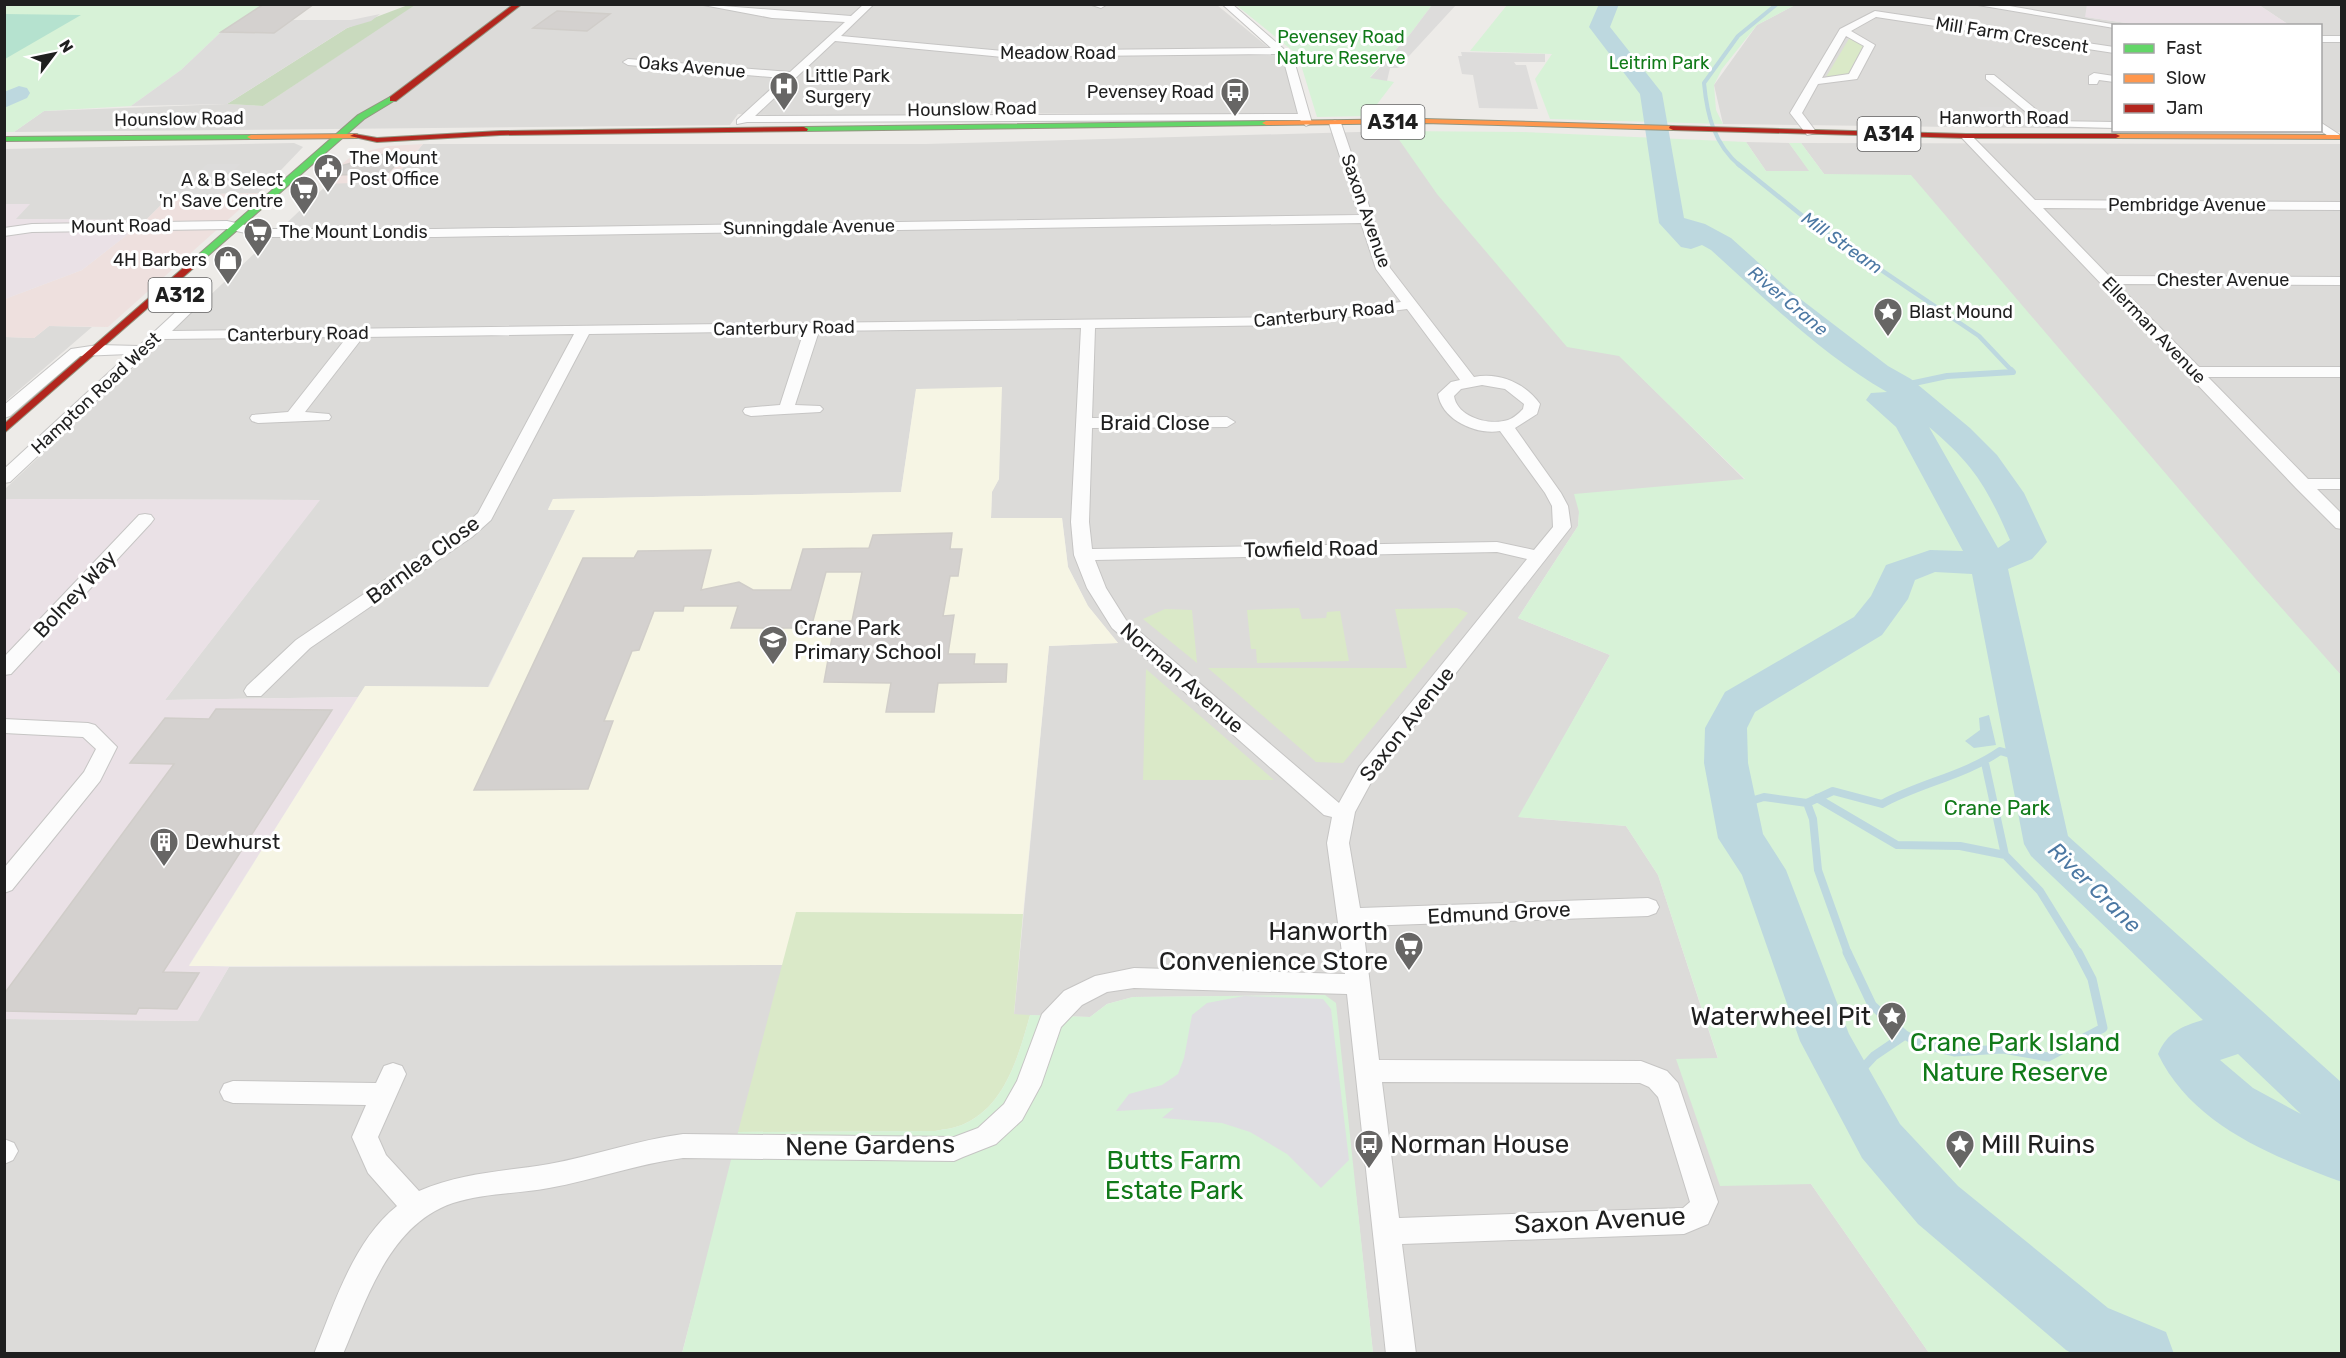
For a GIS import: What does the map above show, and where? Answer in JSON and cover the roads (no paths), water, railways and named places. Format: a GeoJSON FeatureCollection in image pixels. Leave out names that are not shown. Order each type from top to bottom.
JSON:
{"type":"FeatureCollection","features":[{"type":"Feature","properties":{"kind":"main road","name":"A312"},"geometry":{"type":"LineString","coordinates":[[354,136],[386,104],[519,4]]}},
{"type":"Feature","properties":{"kind":"main road","name":"A312"},"geometry":{"type":"LineString","coordinates":[[339,136],[361,117],[386,104]]}},
{"type":"Feature","properties":{"kind":"main road","name":"Hounslow Road"},"geometry":{"type":"LineString","coordinates":[[4,139],[354,136],[377,140],[422,136],[733,129],[1305,120],[1335,123],[1522,122]]}},
{"type":"Feature","properties":{"kind":"main road","name":"Hanworth Road"},"geometry":{"type":"LineString","coordinates":[[1522,122],[1702,130],[1966,136],[2339,137]]}},
{"type":"Feature","properties":{"kind":"main road","name":"Hampton Road West"},"geometry":{"type":"LineString","coordinates":[[100,365],[192,284],[245,228],[339,136]]}},
{"type":"Feature","properties":{"kind":"main road","name":"Hampton Road West"},"geometry":{"type":"LineString","coordinates":[[4,430],[354,136]]}},
{"type":"Feature","properties":{"kind":"street"},"geometry":{"type":"LineString","coordinates":[[702,4],[772,15],[853,19]]}},
{"type":"Feature","properties":{"kind":"street"},"geometry":{"type":"LineString","coordinates":[[733,129],[870,4]]}},
{"type":"Feature","properties":{"kind":"street"},"geometry":{"type":"LineString","coordinates":[[1093,4],[1101,5]]}},
{"type":"Feature","properties":{"kind":"street"},"geometry":{"type":"LineString","coordinates":[[745,119],[1305,120],[1288,57],[1226,4]]}},
{"type":"Feature","properties":{"kind":"street"},"geometry":{"type":"LineString","coordinates":[[1811,133],[1796,113],[1812,82],[1844,31],[1893,4]]}},
{"type":"Feature","properties":{"kind":"street"},"geometry":{"type":"LineString","coordinates":[[1976,4],[2112,25]]}},
{"type":"Feature","properties":{"kind":"street"},"geometry":{"type":"LineString","coordinates":[[2076,19],[2079,6]]}},
{"type":"Feature","properties":{"kind":"street","name":"Mill Farm Crescent"},"geometry":{"type":"LineString","coordinates":[[1875,14],[2112,50]]}},
{"type":"Feature","properties":{"kind":"street"},"geometry":{"type":"LineString","coordinates":[[1812,82],[1853,77],[1870,45],[1844,31]]}},
{"type":"Feature","properties":{"kind":"street","name":"Meadow Road"},"geometry":{"type":"LineString","coordinates":[[835,38],[1003,54],[1281,51]]}},
{"type":"Feature","properties":{"kind":"street"},"geometry":{"type":"LineString","coordinates":[[2322,39],[2342,39]]}},
{"type":"Feature","properties":{"kind":"street","name":"Oaks Avenue"},"geometry":{"type":"LineString","coordinates":[[628,62],[792,75]]}},
{"type":"Feature","properties":{"kind":"street"},"geometry":{"type":"LineString","coordinates":[[2093,82],[2094,76],[2112,79]]}},
{"type":"Feature","properties":{"kind":"street","name":"Hanworth Road"},"geometry":{"type":"LineString","coordinates":[[1990,77],[2047,124],[2112,125]]}},
{"type":"Feature","properties":{"kind":"street","name":"Saxon Avenue"},"geometry":{"type":"LineString","coordinates":[[1335,123],[1383,269],[1469,381]]}},
{"type":"Feature","properties":{"kind":"street"},"geometry":{"type":"LineString","coordinates":[[2322,126],[2339,137]]}},
{"type":"Feature","properties":{"kind":"street","name":"Ellerman Avenue"},"geometry":{"type":"LineString","coordinates":[[1966,136],[2342,524]]}},
{"type":"Feature","properties":{"kind":"street","name":"Pembridge Avenue"},"geometry":{"type":"LineString","coordinates":[[2032,204],[2342,206]]}},
{"type":"Feature","properties":{"kind":"street","name":"Sunningdale Avenue"},"geometry":{"type":"LineString","coordinates":[[245,228],[264,233],[435,233],[1366,219]]}},
{"type":"Feature","properties":{"kind":"street","name":"Mount Road"},"geometry":{"type":"LineString","coordinates":[[4,232],[32,228],[245,228]]}},
{"type":"Feature","properties":{"kind":"street","name":"Chester Avenue"},"geometry":{"type":"LineString","coordinates":[[2105,280],[2342,281]]}},
{"type":"Feature","properties":{"kind":"street","name":"Hampton Road West"},"geometry":{"type":"LineString","coordinates":[[4,478],[203,294],[192,284]]}},
{"type":"Feature","properties":{"kind":"street","name":"Canterbury Road"},"geometry":{"type":"LineString","coordinates":[[159,335],[1287,321],[1409,305]]}},
{"type":"Feature","properties":{"kind":"street","name":"Norman Avenue"},"geometry":{"type":"LineString","coordinates":[[1088,324],[1080,522],[1083,555],[1100,597],[1119,624],[1332,809],[1344,812]]}},
{"type":"Feature","properties":{"kind":"street"},"geometry":{"type":"LineString","coordinates":[[786,410],[813,327]]}},
{"type":"Feature","properties":{"kind":"street","name":"Barnlea Close"},"geometry":{"type":"LineString","coordinates":[[254,691],[303,644],[466,533],[485,516],[583,331]]}},
{"type":"Feature","properties":{"kind":"street"},"geometry":{"type":"LineString","coordinates":[[293,417],[358,333]]}},
{"type":"Feature","properties":{"kind":"street"},"geometry":{"type":"LineString","coordinates":[[98,349],[142,350]]}},
{"type":"Feature","properties":{"kind":"street","name":"Hampton Road West"},"geometry":{"type":"LineString","coordinates":[[4,413],[76,352],[98,349]]}},
{"type":"Feature","properties":{"kind":"street"},"geometry":{"type":"LineString","coordinates":[[2194,372],[2342,372]]}},
{"type":"Feature","properties":{"kind":"street"},"geometry":{"type":"LineString","coordinates":[[1469,381],[1509,385],[1528,397],[1531,411],[1526,418],[1505,426],[1475,424],[1450,412],[1445,405],[1444,397],[1449,390],[1469,381]]}},
{"type":"Feature","properties":{"kind":"street"},"geometry":{"type":"LineString","coordinates":[[751,411],[815,409]]}},
{"type":"Feature","properties":{"kind":"street"},"geometry":{"type":"LineString","coordinates":[[258,418],[323,417]]}},
{"type":"Feature","properties":{"kind":"street","name":"Braid Close"},"geometry":{"type":"LineString","coordinates":[[1084,423],[1227,422]]}},
{"type":"Feature","properties":{"kind":"street","name":"Saxon Avenue"},"geometry":{"type":"LineString","coordinates":[[1401,1353],[1356,984],[1350,916],[1338,843],[1344,812],[1366,772],[1562,527],[1560,506],[1505,426]]}},
{"type":"Feature","properties":{"kind":"street"},"geometry":{"type":"LineString","coordinates":[[2302,484],[2342,484]]}},
{"type":"Feature","properties":{"kind":"street","name":"Bolney Way"},"geometry":{"type":"LineString","coordinates":[[4,669],[145,519]]}},
{"type":"Feature","properties":{"kind":"street","name":"Towfield Road"},"geometry":{"type":"LineString","coordinates":[[1083,555],[1497,547],[1539,557]]}},
{"type":"Feature","properties":{"kind":"street"},"geometry":{"type":"LineString","coordinates":[[4,726],[88,730],[107,747],[93,776],[4,884]]}},
{"type":"Feature","properties":{"kind":"street","name":"Edmund Grove"},"geometry":{"type":"LineString","coordinates":[[1350,916],[1372,918],[1648,907]]}},
{"type":"Feature","properties":{"kind":"street","name":"Nene Gardens"},"geometry":{"type":"LineString","coordinates":[[328,1353],[374,1252],[393,1227],[416,1207],[448,1192],[486,1183],[550,1176],[657,1148],[683,1146],[954,1149],[987,1136],[1013,1112],[1028,1085],[1051,1021],[1072,998],[1103,983],[1134,978],[1356,984]]}},
{"type":"Feature","properties":{"kind":"street","name":"Saxon Avenue"},"geometry":{"type":"LineString","coordinates":[[1367,1071],[1641,1072],[1658,1079],[1669,1091],[1704,1202],[1698,1215],[1684,1221],[1387,1231]]}},
{"type":"Feature","properties":{"kind":"street"},"geometry":{"type":"LineString","coordinates":[[233,1092],[388,1084],[365,1137],[377,1164],[416,1207]]}},
{"type":"Feature","properties":{"kind":"water"},"geometry":{"type":"Polygon","coordinates":[[[1989,715],[1996,745],[1974,748],[1965,741],[1980,730],[1979,718],[1989,715]]]}},
{"type":"Feature","properties":{"kind":"waterway","name":"River Crane"},"geometry":{"type":"LineString","coordinates":[[1609,4],[1599,27],[1651,93],[1672,223]]}},
{"type":"Feature","properties":{"kind":"waterway","name":"Mill Stream"},"geometry":{"type":"LineString","coordinates":[[1738,164],[1724,148],[1713,128],[1704,83],[1738,36],[1777,4]]}},
{"type":"Feature","properties":{"kind":"waterway"},"geometry":{"type":"LineString","coordinates":[[4,101],[19,93]]}},
{"type":"Feature","properties":{"kind":"waterway","name":"Mill Stream"},"geometry":{"type":"LineString","coordinates":[[1738,164],[1810,222],[1979,336],[2013,372]]}},
{"type":"Feature","properties":{"kind":"waterway","name":"River Crane"},"geometry":{"type":"LineString","coordinates":[[1672,223],[1696,230],[1721,244],[1780,297],[1877,373],[1900,386],[1958,435],[1985,462],[2007,493],[2029,542],[2008,557],[1988,562]]}},
{"type":"Feature","properties":{"kind":"waterway","name":"River Crane"},"geometry":{"type":"LineString","coordinates":[[1672,223],[1691,241]]}},
{"type":"Feature","properties":{"kind":"waterway","name":"Mill Stream"},"geometry":{"type":"LineString","coordinates":[[1900,386],[1947,376],[2013,372]]}},
{"type":"Feature","properties":{"kind":"waterway","name":"River Crane"},"geometry":{"type":"LineString","coordinates":[[1882,400],[1909,421],[1988,562]]}},
{"type":"Feature","properties":{"kind":"waterway"},"geometry":{"type":"LineString","coordinates":[[1988,562],[1930,562],[1916,565],[1899,573],[1889,599],[1868,626],[1740,702],[1726,728],[1726,763],[1741,838],[1763,870],[1826,1041],[1881,1141],[1938,1205],[2087,1329],[2144,1354]]}},
{"type":"Feature","properties":{"kind":"waterway","name":"River Crane"},"geometry":{"type":"LineString","coordinates":[[1988,562],[2047,844],[2342,1118]]}},
{"type":"Feature","properties":{"kind":"waterway"},"geometry":{"type":"LineString","coordinates":[[1817,798],[1833,791],[1882,804],[1911,790],[1972,767],[2000,751],[2014,755]]}},
{"type":"Feature","properties":{"kind":"waterway"},"geometry":{"type":"LineString","coordinates":[[1985,763],[2005,855]]}},
{"type":"Feature","properties":{"kind":"waterway"},"geometry":{"type":"LineString","coordinates":[[1734,806],[1764,797],[1807,803]]}},
{"type":"Feature","properties":{"kind":"waterway"},"geometry":{"type":"LineString","coordinates":[[1807,803],[1817,798]]}},
{"type":"Feature","properties":{"kind":"waterway"},"geometry":{"type":"LineString","coordinates":[[1817,798],[1897,845],[1960,846],[2005,855]]}},
{"type":"Feature","properties":{"kind":"waterway"},"geometry":{"type":"LineString","coordinates":[[1807,803],[1813,819],[1818,870],[1848,954]]}},
{"type":"Feature","properties":{"kind":"waterway"},"geometry":{"type":"LineString","coordinates":[[2005,855],[2040,891],[2079,954]]}},
{"type":"Feature","properties":{"kind":"waterway"},"geometry":{"type":"LineString","coordinates":[[1847,952],[1872,1005],[1905,1035]]}},
{"type":"Feature","properties":{"kind":"waterway"},"geometry":{"type":"LineString","coordinates":[[1905,1035],[1921,1044],[1954,1052],[2003,1049],[2048,1057],[2103,1028],[2092,979],[2078,952]]}},
{"type":"Feature","properties":{"kind":"waterway","name":"River Crane"},"geometry":{"type":"LineString","coordinates":[[2247,1030],[2194,1045],[2184,1054],[2199,1073],[2234,1105],[2276,1128],[2342,1157]]}},
{"type":"Feature","properties":{"kind":"waterway"},"geometry":{"type":"LineString","coordinates":[[1849,1083],[1874,1056],[1905,1035]]}},
{"type":"Feature","properties":{"kind":"place","name":"Little Park Surgery"},"geometry":{"type":"Point","coordinates":[784,112]}},
{"type":"Feature","properties":{"kind":"place","name":"Pevensey Road"},"geometry":{"type":"Point","coordinates":[1235,118]}},
{"type":"Feature","properties":{"kind":"place","name":"The Mount Post Office"},"geometry":{"type":"Point","coordinates":[328,194]}},
{"type":"Feature","properties":{"kind":"place","name":"A & B Select 'n' Save Centre"},"geometry":{"type":"Point","coordinates":[304,216]}},
{"type":"Feature","properties":{"kind":"place","name":"The Mount Londis"},"geometry":{"type":"Point","coordinates":[258,258]}},
{"type":"Feature","properties":{"kind":"place","name":"4H Barbers"},"geometry":{"type":"Point","coordinates":[228,286]}},
{"type":"Feature","properties":{"kind":"place","name":"Blast Mound"},"geometry":{"type":"Point","coordinates":[1888,338]}},
{"type":"Feature","properties":{"kind":"place","name":"Crane Park Primary School"},"geometry":{"type":"Point","coordinates":[773,666]}},
{"type":"Feature","properties":{"kind":"place","name":"Dewhurst"},"geometry":{"type":"Point","coordinates":[164,868]}},
{"type":"Feature","properties":{"kind":"place","name":"Hanworth Convenience Store"},"geometry":{"type":"Point","coordinates":[1409,972]}},
{"type":"Feature","properties":{"kind":"place","name":"Waterwheel Pit"},"geometry":{"type":"Point","coordinates":[1892,1042]}},
{"type":"Feature","properties":{"kind":"place","name":"Norman House"},"geometry":{"type":"Point","coordinates":[1369,1170]}},
{"type":"Feature","properties":{"kind":"place","name":"Mill Ruins"},"geometry":{"type":"Point","coordinates":[1960,1170]}},
{"type":"Feature","properties":{"kind":"park label","name":"Pevensey Road Nature Reserve"},"geometry":{"type":"Point","coordinates":[1341,47]}},
{"type":"Feature","properties":{"kind":"park label","name":"Leitrim Park"},"geometry":{"type":"Point","coordinates":[1659,63]}},
{"type":"Feature","properties":{"kind":"park label","name":"Crane Park"},"geometry":{"type":"Point","coordinates":[1997,808]}},
{"type":"Feature","properties":{"kind":"park label","name":"Crane Park Island Nature Reserve"},"geometry":{"type":"Point","coordinates":[2015,1057]}},
{"type":"Feature","properties":{"kind":"park label","name":"Butts Farm Estate Park"},"geometry":{"type":"Point","coordinates":[1174,1175]}}]}
